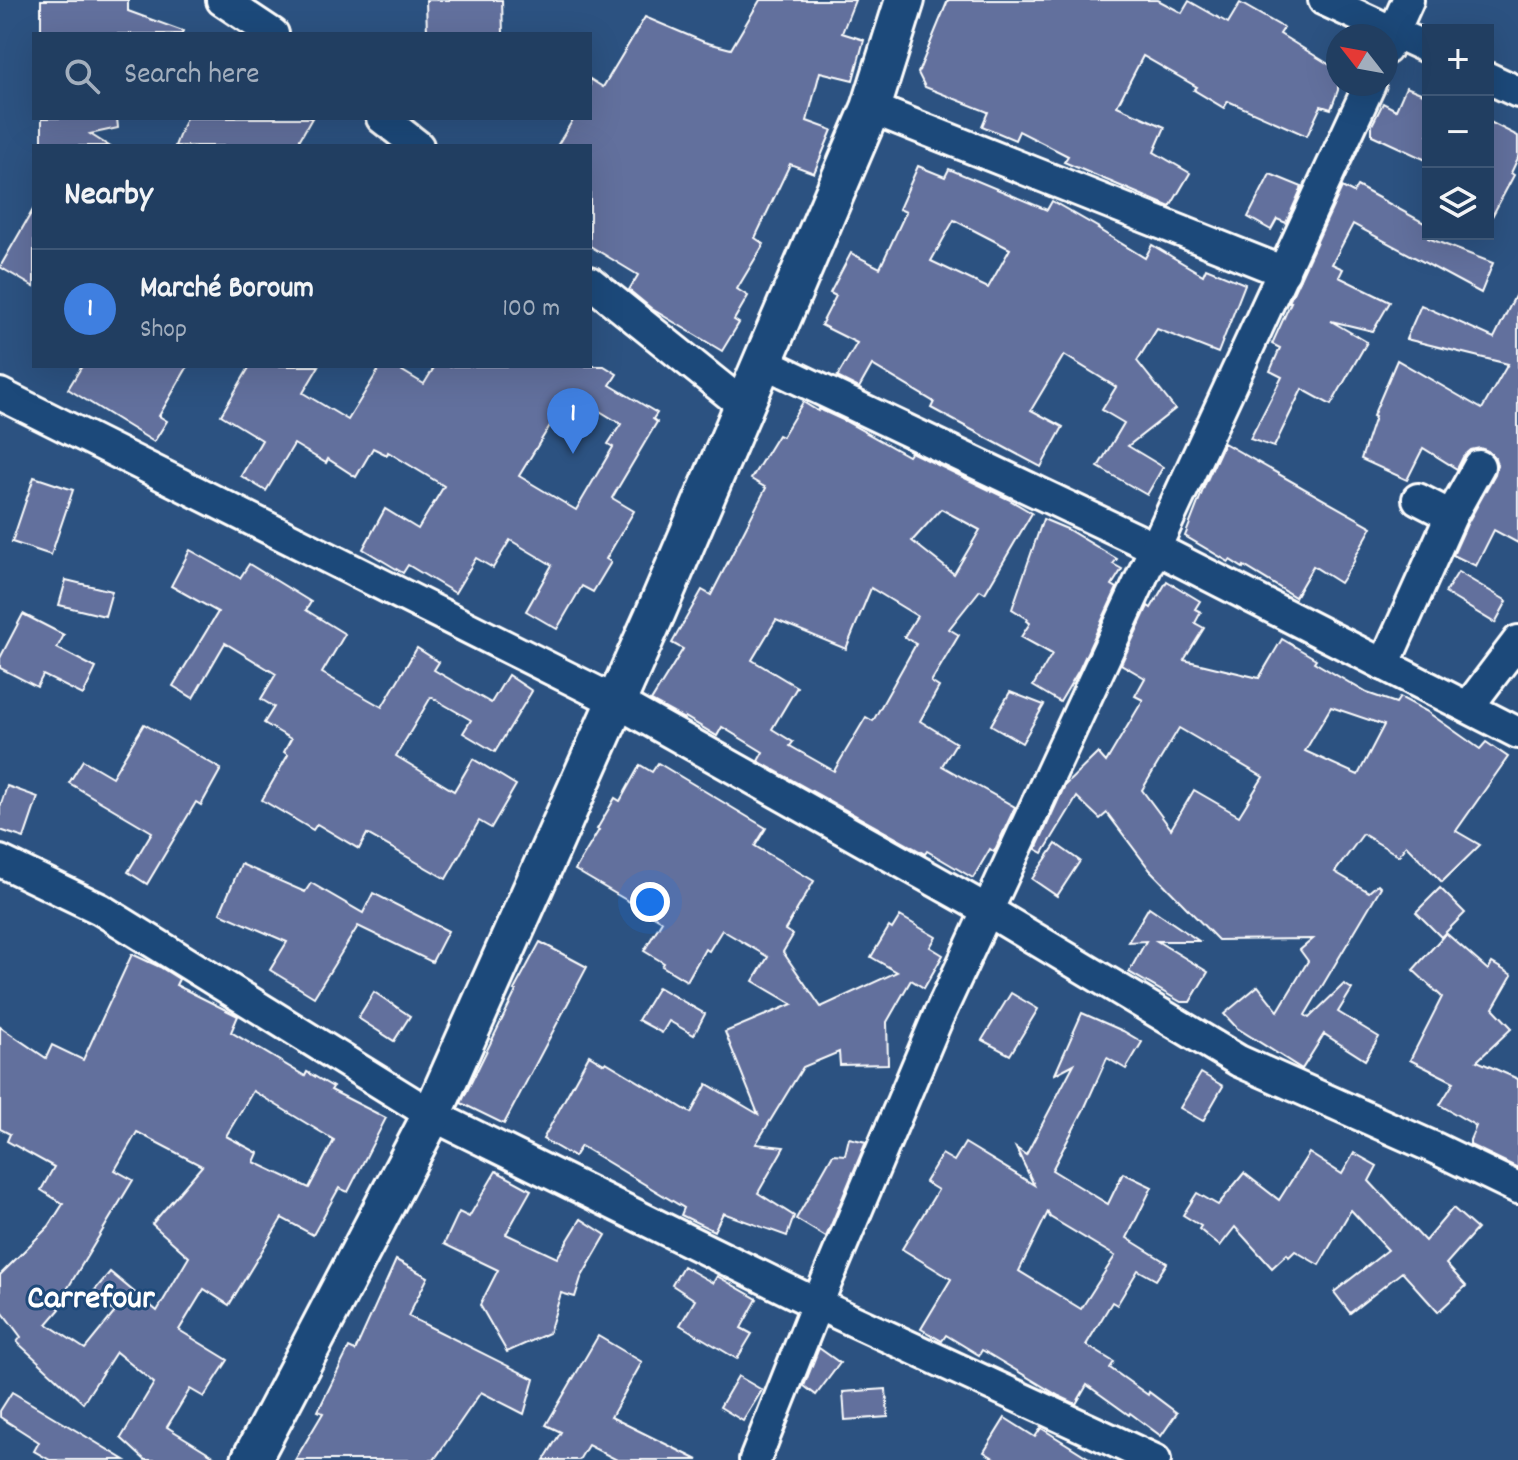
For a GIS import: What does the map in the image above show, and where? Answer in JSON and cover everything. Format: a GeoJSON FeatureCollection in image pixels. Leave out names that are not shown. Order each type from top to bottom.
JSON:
{"type":"FeatureCollection","features":[{"type":"Feature","properties":{"kind":"street"},"geometry":{"type":"LineString","coordinates":[[222,0],[270,32]]}},
{"type":"Feature","properties":{"kind":"street"},"geometry":{"type":"LineString","coordinates":[[251,1460],[432,1115],[656,612],[871,108],[905,0]]}},
{"type":"Feature","properties":{"kind":"street"},"geometry":{"type":"LineString","coordinates":[[1324,0],[1363,24]]}},
{"type":"Feature","properties":{"kind":"street"},"geometry":{"type":"LineString","coordinates":[[1397,24],[1408,0]]}},
{"type":"Feature","properties":{"kind":"street"},"geometry":{"type":"LineString","coordinates":[[1398,42],[1422,47]]}},
{"type":"Feature","properties":{"kind":"street"},"geometry":{"type":"LineString","coordinates":[[1494,81],[1518,92]]}},
{"type":"Feature","properties":{"kind":"street"},"geometry":{"type":"LineString","coordinates":[[755,1460],[938,1017],[1365,96]]}},
{"type":"Feature","properties":{"kind":"street"},"geometry":{"type":"LineString","coordinates":[[871,108],[1284,272]]}},
{"type":"Feature","properties":{"kind":"street"},"geometry":{"type":"LineString","coordinates":[[385,120],[415,144]]}},
{"type":"Feature","properties":{"kind":"street"},"geometry":{"type":"LineString","coordinates":[[592,284],[743,405]]}},
{"type":"Feature","properties":{"kind":"street"},"geometry":{"type":"LineString","coordinates":[[763,362],[1155,548],[1518,733]]}},
{"type":"Feature","properties":{"kind":"street"},"geometry":{"type":"LineString","coordinates":[[0,394],[615,701],[987,910],[1239,1061],[1518,1188]]}},
{"type":"Feature","properties":{"kind":"street"},"geometry":{"type":"LineString","coordinates":[[1384,665],[1451,516],[1479,466]]}},
{"type":"Feature","properties":{"kind":"street"},"geometry":{"type":"LineString","coordinates":[[1418,499],[1451,516]]}},
{"type":"Feature","properties":{"kind":"street"},"geometry":{"type":"LineString","coordinates":[[1468,707],[1518,641]]}},
{"type":"Feature","properties":{"kind":"street"},"geometry":{"type":"LineString","coordinates":[[0,861],[100,909],[432,1115],[817,1304],[1155,1460]]}},
{"type":"Feature","properties":{"kind":"building"},"geometry":{"type":"Polygon","coordinates":[[[41,0],[128,0],[128,11],[183,31],[183,32],[41,32],[41,0]]]}},
{"type":"Feature","properties":{"kind":"building"},"geometry":{"type":"Polygon","coordinates":[[[426,0],[502,0],[503,32],[427,32],[426,0]]]}},
{"type":"Feature","properties":{"kind":"building"},"geometry":{"type":"Polygon","coordinates":[[[760,0],[855,0],[842,33],[864,40],[853,80],[820,72],[807,121],[832,130],[814,173],[790,164],[755,238],[764,244],[737,289],[748,296],[734,320],[739,323],[722,351],[652,309],[629,290],[638,275],[592,247],[592,144],[558,144],[573,120],[592,120],[592,80],[603,87],[645,17],[704,42],[731,49],[760,0]]]}},
{"type":"Feature","properties":{"kind":"building"},"geometry":{"type":"Polygon","coordinates":[[[948,0],[1158,0],[1182,13],[1189,1],[1228,23],[1240,3],[1284,28],[1280,34],[1326,63],[1326,96],[1336,96],[1331,109],[1321,106],[1307,136],[1228,101],[1224,108],[1194,90],[1197,87],[1143,56],[1117,106],[1165,127],[1154,152],[1190,173],[1170,207],[1064,162],[1068,156],[1019,131],[1015,140],[982,126],[988,112],[925,87],[918,73],[948,0]]]}},
{"type":"Feature","properties":{"kind":"building"},"geometry":{"type":"Polygon","coordinates":[[[1406,87],[1422,94],[1422,158],[1372,135],[1372,125],[1383,103],[1396,110],[1406,87]]]}},
{"type":"Feature","properties":{"kind":"building"},"geometry":{"type":"Polygon","coordinates":[[[42,120],[117,120],[118,128],[90,134],[106,144],[42,144],[42,120]]]}},
{"type":"Feature","properties":{"kind":"building"},"geometry":{"type":"Polygon","coordinates":[[[185,120],[311,120],[297,144],[176,144],[185,120]]]}},
{"type":"Feature","properties":{"kind":"building"},"geometry":{"type":"Polygon","coordinates":[[[1494,124],[1518,136],[1518,158],[1511,173],[1514,175],[1494,213],[1494,124]]]}},
{"type":"Feature","properties":{"kind":"building"},"geometry":{"type":"Polygon","coordinates":[[[918,166],[945,177],[949,169],[1047,210],[1052,201],[1145,258],[1152,245],[1203,275],[1206,268],[1245,284],[1218,353],[1157,329],[1137,361],[1175,409],[1128,446],[1163,467],[1147,495],[1098,467],[1124,423],[1102,410],[1116,387],[1064,355],[1031,410],[1063,427],[1041,467],[931,408],[934,402],[872,365],[859,388],[837,377],[857,343],[821,325],[836,296],[830,293],[851,253],[880,268],[906,212],[899,209],[918,166]],[[954,220],[931,261],[988,288],[1010,249],[954,220]]]}},
{"type":"Feature","properties":{"kind":"building"},"geometry":{"type":"Polygon","coordinates":[[[1270,174],[1302,187],[1286,223],[1277,219],[1271,230],[1248,217],[1270,174]]]}},
{"type":"Feature","properties":{"kind":"building"},"geometry":{"type":"Polygon","coordinates":[[[1357,186],[1422,222],[1422,240],[1433,240],[1493,263],[1481,293],[1353,224],[1332,264],[1343,269],[1339,277],[1390,302],[1373,331],[1331,321],[1367,342],[1331,405],[1302,389],[1274,447],[1250,439],[1282,377],[1270,371],[1280,348],[1272,344],[1289,302],[1342,187],[1353,193],[1357,186]]]}},
{"type":"Feature","properties":{"kind":"building"},"geometry":{"type":"Polygon","coordinates":[[[32,211],[32,286],[0,267],[32,211]]]}},
{"type":"Feature","properties":{"kind":"building"},"geometry":{"type":"Polygon","coordinates":[[[1518,290],[1518,543],[1494,530],[1476,566],[1453,555],[1495,474],[1495,458],[1488,451],[1480,448],[1471,450],[1457,469],[1423,448],[1407,480],[1361,459],[1373,416],[1397,360],[1482,409],[1508,364],[1406,339],[1421,305],[1494,338],[1518,290]]]}},
{"type":"Feature","properties":{"kind":"building"},"geometry":{"type":"Polygon","coordinates":[[[604,366],[617,374],[610,385],[657,413],[653,419],[657,422],[612,498],[634,511],[606,559],[611,562],[593,592],[582,586],[557,629],[526,611],[552,565],[510,540],[493,568],[476,558],[455,593],[408,565],[403,573],[363,549],[385,509],[418,529],[444,486],[388,452],[387,455],[373,448],[356,477],[328,459],[326,463],[294,444],[266,491],[241,476],[262,440],[221,415],[249,368],[318,368],[303,393],[348,420],[380,368],[397,368],[424,384],[434,368],[604,366]],[[570,393],[519,476],[576,510],[613,447],[608,444],[621,424],[570,393]]]}},
{"type":"Feature","properties":{"kind":"building"},"geometry":{"type":"Polygon","coordinates":[[[81,368],[187,368],[159,416],[167,421],[154,442],[68,389],[81,368]]]}},
{"type":"Feature","properties":{"kind":"building"},"geometry":{"type":"Polygon","coordinates":[[[803,402],[908,456],[911,452],[1032,513],[985,593],[980,590],[949,629],[959,635],[931,682],[939,687],[920,721],[956,743],[942,766],[1015,807],[994,852],[990,849],[973,878],[758,761],[763,752],[722,727],[717,736],[651,701],[683,649],[672,643],[702,590],[711,595],[766,488],[751,479],[778,435],[782,437],[803,402]],[[941,509],[912,541],[954,574],[980,530],[941,509]],[[871,588],[846,649],[776,620],[752,660],[797,687],[772,729],[793,742],[790,746],[834,771],[866,717],[873,721],[916,644],[904,637],[917,616],[871,588]]]}},
{"type":"Feature","properties":{"kind":"building"},"geometry":{"type":"Polygon","coordinates":[[[1224,443],[1372,527],[1340,583],[1313,566],[1295,597],[1185,536],[1224,443]]]}},
{"type":"Feature","properties":{"kind":"building"},"geometry":{"type":"Polygon","coordinates":[[[34,477],[73,490],[51,555],[12,542],[34,477]]]}},
{"type":"Feature","properties":{"kind":"building"},"geometry":{"type":"Polygon","coordinates":[[[1043,519],[1067,529],[1117,559],[1113,564],[1122,569],[1112,585],[1117,588],[1079,670],[1060,702],[1033,686],[1052,654],[1021,637],[1030,623],[1012,609],[1043,519]]]}},
{"type":"Feature","properties":{"kind":"building"},"geometry":{"type":"Polygon","coordinates":[[[190,550],[240,578],[249,564],[311,602],[306,610],[345,634],[322,673],[382,707],[417,648],[439,662],[434,670],[491,703],[508,675],[532,691],[495,752],[463,733],[471,720],[431,697],[396,756],[454,791],[473,759],[516,785],[491,828],[479,821],[446,879],[367,834],[359,849],[317,824],[313,830],[262,800],[288,755],[284,752],[291,739],[264,723],[274,707],[261,699],[276,674],[225,643],[193,698],[173,686],[218,612],[171,586],[190,550]]]}},
{"type":"Feature","properties":{"kind":"building"},"geometry":{"type":"Polygon","coordinates":[[[1458,572],[1507,601],[1495,623],[1445,593],[1458,572]]]}},
{"type":"Feature","properties":{"kind":"building"},"geometry":{"type":"Polygon","coordinates":[[[66,580],[112,591],[105,616],[59,605],[66,580]]]}},
{"type":"Feature","properties":{"kind":"building"},"geometry":{"type":"Polygon","coordinates":[[[1167,581],[1200,601],[1195,609],[1201,612],[1195,623],[1204,628],[1184,660],[1259,678],[1282,639],[1367,693],[1396,703],[1400,697],[1426,711],[1480,749],[1486,742],[1508,757],[1456,831],[1480,845],[1442,882],[1406,845],[1399,856],[1363,834],[1335,872],[1369,892],[1378,884],[1381,887],[1305,1015],[1309,1018],[1344,984],[1352,989],[1338,1012],[1379,1037],[1365,1060],[1324,1034],[1302,1069],[1237,1028],[1224,1014],[1258,986],[1278,1011],[1308,961],[1300,950],[1313,939],[1218,940],[1150,870],[1107,813],[1100,819],[1077,797],[1043,853],[1036,849],[1065,785],[1098,753],[1106,762],[1143,700],[1135,696],[1145,678],[1121,664],[1148,606],[1151,608],[1167,581]],[[1331,707],[1305,751],[1358,775],[1384,725],[1331,707]],[[1179,728],[1142,790],[1171,829],[1194,790],[1239,816],[1263,777],[1179,728]]]}},
{"type":"Feature","properties":{"kind":"building"},"geometry":{"type":"Polygon","coordinates":[[[23,614],[64,635],[57,648],[96,668],[83,695],[43,675],[37,687],[0,668],[0,658],[23,614]]]}},
{"type":"Feature","properties":{"kind":"building"},"geometry":{"type":"Polygon","coordinates":[[[1010,692],[1044,705],[1022,743],[991,725],[1010,692]]]}},
{"type":"Feature","properties":{"kind":"building"},"geometry":{"type":"Polygon","coordinates":[[[144,724],[221,769],[201,805],[196,802],[147,884],[128,872],[152,832],[69,783],[83,760],[112,777],[144,724]]]}},
{"type":"Feature","properties":{"kind":"building"},"geometry":{"type":"Polygon","coordinates":[[[658,763],[766,828],[755,846],[814,881],[785,930],[793,935],[783,952],[821,1007],[897,972],[871,957],[889,927],[892,929],[900,916],[936,937],[930,947],[943,955],[924,988],[911,980],[887,1022],[888,1064],[840,1065],[839,1052],[803,1067],[756,1144],[784,1147],[758,1193],[794,1216],[787,1236],[723,1213],[714,1231],[681,1215],[684,1208],[581,1146],[574,1157],[543,1139],[589,1055],[691,1113],[707,1084],[758,1114],[725,1032],[792,1004],[753,981],[768,957],[722,930],[709,951],[705,949],[687,981],[662,966],[664,963],[644,951],[662,921],[575,870],[615,798],[620,801],[640,765],[652,772],[658,763]]]}},
{"type":"Feature","properties":{"kind":"building"},"geometry":{"type":"Polygon","coordinates":[[[7,786],[38,797],[24,838],[0,830],[0,807],[7,786]]]}},
{"type":"Feature","properties":{"kind":"building"},"geometry":{"type":"Polygon","coordinates":[[[1056,844],[1080,861],[1057,896],[1032,879],[1056,844]]]}},
{"type":"Feature","properties":{"kind":"building"},"geometry":{"type":"Polygon","coordinates":[[[241,864],[305,892],[311,883],[363,913],[373,893],[448,931],[432,962],[358,926],[314,997],[270,970],[287,942],[220,913],[241,864]]]}},
{"type":"Feature","properties":{"kind":"building"},"geometry":{"type":"Polygon","coordinates":[[[1440,888],[1465,913],[1441,937],[1416,912],[1440,888]]]}},
{"type":"Feature","properties":{"kind":"building"},"geometry":{"type":"Polygon","coordinates":[[[1149,907],[1199,941],[1157,941],[1208,972],[1190,1002],[1181,1002],[1129,972],[1146,941],[1128,942],[1149,907]]]}},
{"type":"Feature","properties":{"kind":"building"},"geometry":{"type":"Polygon","coordinates":[[[1446,933],[1488,970],[1492,963],[1512,975],[1493,1008],[1512,1028],[1477,1061],[1518,1079],[1518,1168],[1470,1145],[1476,1126],[1440,1105],[1454,1082],[1410,1060],[1442,997],[1413,970],[1446,933]]]}},
{"type":"Feature","properties":{"kind":"building"},"geometry":{"type":"Polygon","coordinates":[[[540,942],[587,967],[504,1124],[461,1103],[540,942]]]}},
{"type":"Feature","properties":{"kind":"building"},"geometry":{"type":"Polygon","coordinates":[[[132,954],[179,979],[176,985],[238,1016],[231,1032],[305,1076],[307,1072],[333,1087],[331,1090],[386,1118],[348,1192],[339,1188],[313,1235],[282,1218],[229,1305],[204,1289],[179,1330],[228,1360],[204,1397],[190,1389],[167,1427],[220,1460],[145,1460],[121,1438],[154,1383],[116,1352],[83,1403],[17,1342],[21,1337],[0,1309],[0,1275],[49,1226],[63,1204],[41,1190],[54,1167],[7,1141],[10,1134],[0,1129],[0,1027],[46,1058],[52,1045],[83,1060],[132,954]],[[253,1091],[226,1136],[258,1153],[254,1162],[309,1188],[334,1140],[253,1091]],[[137,1132],[115,1170],[133,1180],[57,1306],[60,1309],[47,1324],[85,1349],[115,1312],[89,1297],[110,1272],[157,1311],[189,1257],[152,1224],[202,1166],[137,1132]]]}},
{"type":"Feature","properties":{"kind":"building"},"geometry":{"type":"Polygon","coordinates":[[[658,987],[705,1014],[694,1035],[669,1021],[662,1033],[638,1020],[658,987]]]}},
{"type":"Feature","properties":{"kind":"building"},"geometry":{"type":"Polygon","coordinates":[[[374,992],[410,1016],[394,1041],[358,1018],[374,992]]]}},
{"type":"Feature","properties":{"kind":"building"},"geometry":{"type":"Polygon","coordinates":[[[1011,993],[1038,1009],[1010,1055],[982,1040],[1011,993]]]}},
{"type":"Feature","properties":{"kind":"building"},"geometry":{"type":"Polygon","coordinates":[[[1082,1013],[1142,1042],[1126,1069],[1107,1058],[1052,1170],[1108,1204],[1123,1173],[1152,1187],[1127,1238],[1167,1263],[1156,1280],[1138,1270],[1117,1305],[1112,1302],[1086,1345],[1114,1362],[1110,1368],[1177,1413],[1161,1436],[1087,1385],[1076,1404],[982,1350],[979,1355],[946,1335],[942,1341],[921,1329],[951,1279],[902,1249],[938,1190],[925,1182],[942,1154],[954,1161],[965,1143],[1034,1185],[1016,1148],[1026,1155],[1074,1064],[1055,1074],[1082,1013]],[[1048,1212],[1019,1271],[1081,1309],[1115,1256],[1050,1217],[1048,1212]]]}},
{"type":"Feature","properties":{"kind":"building"},"geometry":{"type":"Polygon","coordinates":[[[1201,1073],[1223,1086],[1203,1121],[1180,1108],[1201,1073]]]}},
{"type":"Feature","properties":{"kind":"building"},"geometry":{"type":"Polygon","coordinates":[[[849,1138],[866,1142],[826,1237],[796,1219],[833,1154],[845,1155],[849,1138]]]}},
{"type":"Feature","properties":{"kind":"building"},"geometry":{"type":"Polygon","coordinates":[[[1309,1153],[1342,1174],[1354,1153],[1377,1166],[1369,1181],[1425,1241],[1453,1208],[1477,1229],[1446,1264],[1466,1286],[1438,1312],[1402,1272],[1350,1313],[1334,1292],[1388,1250],[1351,1210],[1319,1265],[1295,1251],[1272,1268],[1235,1227],[1220,1246],[1199,1229],[1201,1226],[1183,1215],[1197,1193],[1218,1205],[1244,1173],[1279,1200],[1309,1153]]]}},
{"type":"Feature","properties":{"kind":"building"},"geometry":{"type":"Polygon","coordinates":[[[496,1171],[531,1190],[506,1234],[557,1258],[581,1219],[606,1235],[581,1278],[575,1297],[561,1293],[549,1333],[507,1352],[480,1305],[498,1270],[444,1244],[459,1212],[469,1217],[496,1171]]]}},
{"type":"Feature","properties":{"kind":"building"},"geometry":{"type":"Polygon","coordinates":[[[396,1260],[428,1277],[408,1316],[534,1379],[524,1414],[481,1392],[434,1460],[295,1460],[323,1413],[318,1411],[349,1348],[355,1351],[396,1260]]]}},
{"type":"Feature","properties":{"kind":"building"},"geometry":{"type":"Polygon","coordinates":[[[683,1266],[713,1283],[717,1276],[757,1299],[741,1328],[752,1334],[737,1359],[680,1325],[695,1300],[672,1285],[683,1266]]]}},
{"type":"Feature","properties":{"kind":"building"},"geometry":{"type":"Polygon","coordinates":[[[598,1336],[642,1362],[611,1417],[698,1460],[617,1460],[588,1445],[579,1460],[544,1460],[561,1432],[546,1425],[598,1336]]]}},
{"type":"Feature","properties":{"kind":"building"},"geometry":{"type":"Polygon","coordinates":[[[819,1348],[840,1363],[816,1395],[804,1386],[819,1348]]]}},
{"type":"Feature","properties":{"kind":"building"},"geometry":{"type":"Polygon","coordinates":[[[738,1376],[762,1390],[743,1421],[720,1407],[738,1376]]]}},
{"type":"Feature","properties":{"kind":"building"},"geometry":{"type":"Polygon","coordinates":[[[886,1389],[888,1417],[845,1420],[843,1392],[886,1389]]]}},
{"type":"Feature","properties":{"kind":"building"},"geometry":{"type":"Polygon","coordinates":[[[12,1392],[125,1460],[50,1460],[34,1451],[39,1442],[0,1417],[0,1411],[12,1392]]]}},
{"type":"Feature","properties":{"kind":"building"},"geometry":{"type":"Polygon","coordinates":[[[1005,1418],[1035,1437],[1041,1428],[1092,1460],[997,1460],[984,1452],[1005,1418]]]}},
{"type":"Feature","properties":{"kind":"place","name":"Marché Boroum"},"geometry":{"type":"Point","coordinates":[573,454]}},
{"type":"Feature","properties":{"kind":"district","name":"Carrefour"},"geometry":{"type":"Point","coordinates":[91,1300]}}]}
